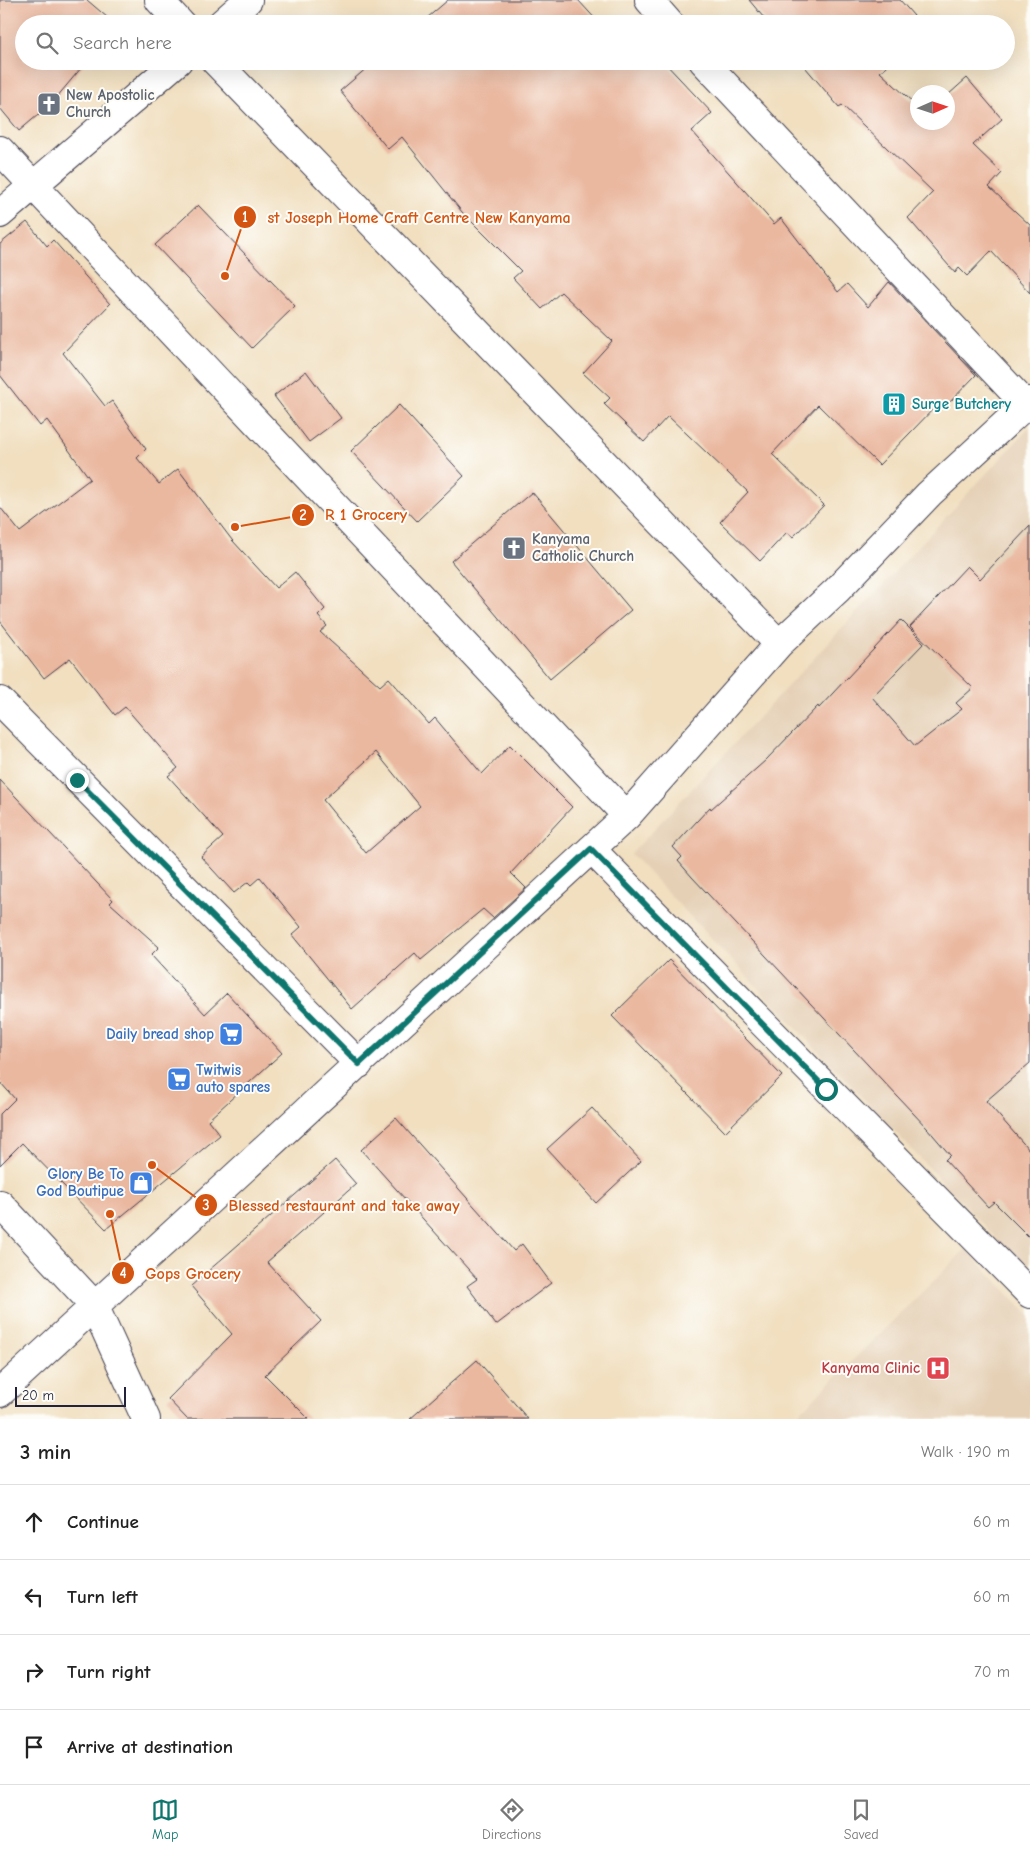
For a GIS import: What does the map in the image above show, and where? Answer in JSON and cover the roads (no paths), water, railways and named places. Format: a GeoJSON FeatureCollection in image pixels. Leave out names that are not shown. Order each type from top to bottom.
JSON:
{"type":"FeatureCollection","features":[{"type":"Feature","properties":{"kind":"street"},"geometry":{"type":"LineString","coordinates":[[160,0],[173,15]]}},
{"type":"Feature","properties":{"kind":"street"},"geometry":{"type":"LineString","coordinates":[[231,15],[248,0]]}},
{"type":"Feature","properties":{"kind":"street"},"geometry":{"type":"LineString","coordinates":[[649,0],[662,15]]}},
{"type":"Feature","properties":{"kind":"street"},"geometry":{"type":"LineString","coordinates":[[0,214],[167,70]]}},
{"type":"Feature","properties":{"kind":"street"},"geometry":{"type":"LineString","coordinates":[[224,70],[779,644]]}},
{"type":"Feature","properties":{"kind":"street"},"geometry":{"type":"LineString","coordinates":[[0,1393],[627,816],[779,644],[837,590],[929,494],[1028,403],[712,70]]}},
{"type":"Feature","properties":{"kind":"street"},"geometry":{"type":"LineString","coordinates":[[0,150],[627,816]]}},
{"type":"Feature","properties":{"kind":"street"},"geometry":{"type":"LineString","coordinates":[[0,701],[359,1064]]}},
{"type":"Feature","properties":{"kind":"street"},"geometry":{"type":"LineString","coordinates":[[591,849],[1030,1294]]}},
{"type":"Feature","properties":{"kind":"street"},"geometry":{"type":"LineString","coordinates":[[0,1204],[94,1305],[146,1419]]}},
{"type":"Feature","properties":{"kind":"place","name":"New Apostolic Church"},"geometry":{"type":"Point","coordinates":[49,104]}},
{"type":"Feature","properties":{"kind":"place","name":"st Joseph Home Craft Centre New Kanyama"},"geometry":{"type":"Point","coordinates":[225,276]}},
{"type":"Feature","properties":{"kind":"place","name":"Surge Butchery"},"geometry":{"type":"Point","coordinates":[894,404]}},
{"type":"Feature","properties":{"kind":"place","name":"R 1 Grocery"},"geometry":{"type":"Point","coordinates":[235,527]}},
{"type":"Feature","properties":{"kind":"place","name":"Kanyama Catholic Church"},"geometry":{"type":"Point","coordinates":[514,548]}},
{"type":"Feature","properties":{"kind":"place","name":"Daily bread shop"},"geometry":{"type":"Point","coordinates":[231,1034]}},
{"type":"Feature","properties":{"kind":"place","name":"Twitwis auto spares"},"geometry":{"type":"Point","coordinates":[179,1079]}},
{"type":"Feature","properties":{"kind":"place","name":"Blessed restaurant and take away"},"geometry":{"type":"Point","coordinates":[152,1165]}},
{"type":"Feature","properties":{"kind":"place","name":"Glory Be To God Boutipue"},"geometry":{"type":"Point","coordinates":[141,1183]}},
{"type":"Feature","properties":{"kind":"place","name":"Gops Grocery"},"geometry":{"type":"Point","coordinates":[110,1214]}},
{"type":"Feature","properties":{"kind":"place","name":"Kanyama Clinic"},"geometry":{"type":"Point","coordinates":[938,1368]}}]}
